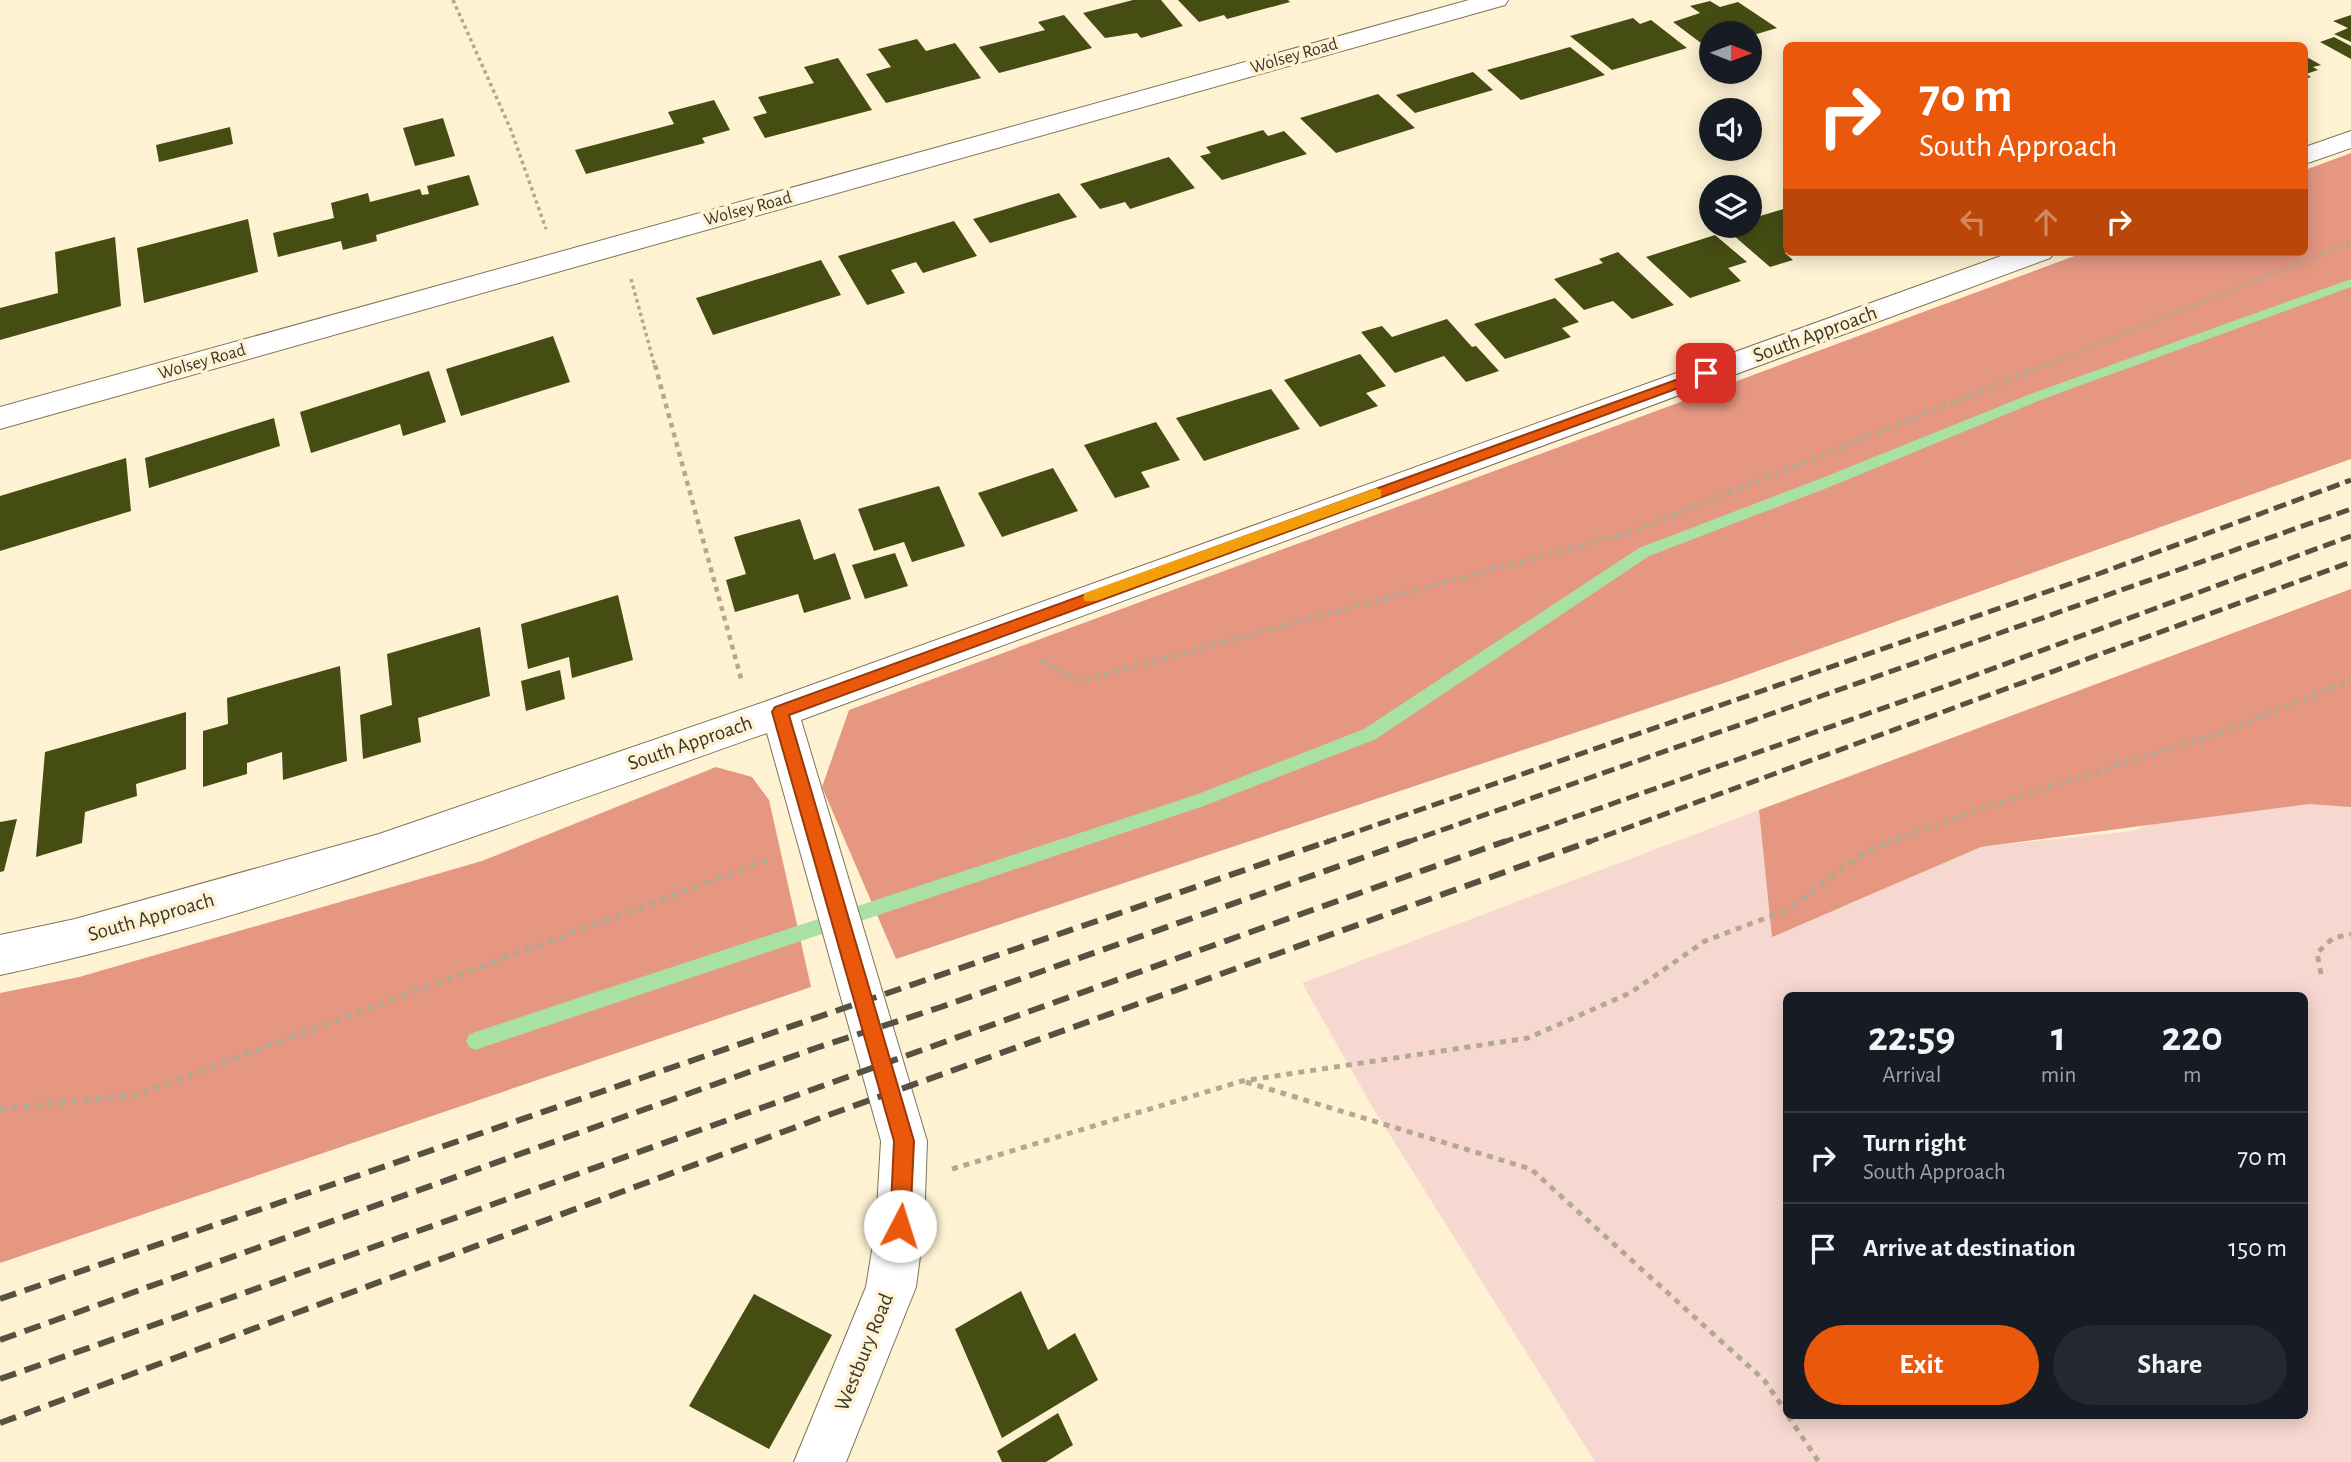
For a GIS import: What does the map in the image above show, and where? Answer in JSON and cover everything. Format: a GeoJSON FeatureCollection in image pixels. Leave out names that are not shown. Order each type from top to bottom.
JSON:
{"type":"FeatureCollection","features":[{"type":"Feature","properties":{"kind":"street","name":"Wolsey Road"},"geometry":{"type":"LineString","coordinates":[[0,418],[1496,0]]}},
{"type":"Feature","properties":{"kind":"street"},"geometry":{"type":"LineString","coordinates":[[2308,155],[2351,139]]}},
{"type":"Feature","properties":{"kind":"street","name":"South Approach"},"geometry":{"type":"LineString","coordinates":[[0,955],[75,939],[379,852],[780,712],[987,634],[2029,256]]}},
{"type":"Feature","properties":{"kind":"street","name":"Westbury Road"},"geometry":{"type":"LineString","coordinates":[[780,712],[904,1141],[904,1183],[891,1287],[820,1462]]}},
{"type":"Feature","properties":{"kind":"path"},"geometry":{"type":"LineString","coordinates":[[453,0],[511,130],[558,261]]}},
{"type":"Feature","properties":{"kind":"path"},"geometry":{"type":"LineString","coordinates":[[987,634],[1080,681],[1634,531],[2351,242]]}},
{"type":"Feature","properties":{"kind":"path"},"geometry":{"type":"LineString","coordinates":[[621,244],[744,690],[780,712]]}},
{"type":"Feature","properties":{"kind":"path"},"geometry":{"type":"LineString","coordinates":[[904,1183],[1242,1081],[1528,1038],[1630,993],[1705,941],[1787,910],[1866,851],[1980,808],[2225,731],[2351,680]]}},
{"type":"Feature","properties":{"kind":"path"},"geometry":{"type":"LineString","coordinates":[[0,1110],[136,1095],[816,841]]}},
{"type":"Feature","properties":{"kind":"path"},"geometry":{"type":"LineString","coordinates":[[2321,974],[2317,953],[2333,938],[2351,934]]}},
{"type":"Feature","properties":{"kind":"path"},"geometry":{"type":"LineString","coordinates":[[1242,1081],[1531,1169],[1764,1380],[1783,1408]]}},
{"type":"Feature","properties":{"kind":"path"},"geometry":{"type":"LineString","coordinates":[[1791,1419],[1819,1462]]}},
{"type":"Feature","properties":{"kind":"shaded area"},"geometry":{"type":"Polygon","coordinates":[[[2351,153],[2351,459],[1727,682],[896,959],[822,787],[849,710],[2074,256],[2308,256],[2308,169],[2351,153]]]}},
{"type":"Feature","properties":{"kind":"shaded area"},"geometry":{"type":"Polygon","coordinates":[[[2351,589],[2351,807],[2309,804],[1981,847],[1772,937],[1759,810],[2351,589]]]}},
{"type":"Feature","properties":{"kind":"shaded area"},"geometry":{"type":"Polygon","coordinates":[[[2351,750],[2351,1462],[1595,1462],[1373,1108],[1302,983],[1759,810],[1850,904],[1980,847],[2133,831],[2351,750]]]}},
{"type":"Feature","properties":{"kind":"shaded area"},"geometry":{"type":"Polygon","coordinates":[[[716,767],[752,777],[769,800],[811,987],[0,1263],[0,993],[79,977],[482,861],[716,767]]]}},
{"type":"Feature","properties":{"kind":"building"},"geometry":{"type":"Polygon","coordinates":[[[1133,0],[1161,0],[1183,26],[1141,38],[1137,33],[1105,38],[1083,13],[1133,0]]]}},
{"type":"Feature","properties":{"kind":"building"},"geometry":{"type":"Polygon","coordinates":[[[1178,0],[1290,2],[1227,19],[1224,15],[1199,22],[1178,0]]]}},
{"type":"Feature","properties":{"kind":"building"},"geometry":{"type":"Polygon","coordinates":[[[1710,1],[1720,7],[1738,2],[1777,28],[1762,32],[1762,21],[1699,21],[1699,42],[1673,22],[1700,13],[1690,6],[1710,1]]]}},
{"type":"Feature","properties":{"kind":"building"},"geometry":{"type":"Polygon","coordinates":[[[1064,15],[1092,48],[999,73],[979,47],[1045,30],[1038,22],[1064,15]]]}},
{"type":"Feature","properties":{"kind":"building"},"geometry":{"type":"Polygon","coordinates":[[[2351,15],[2351,42],[2334,34],[2348,28],[2333,21],[2351,15]]]}},
{"type":"Feature","properties":{"kind":"building"},"geometry":{"type":"Polygon","coordinates":[[[1633,18],[1640,24],[1651,20],[1687,48],[1612,70],[1570,36],[1633,18]]]}},
{"type":"Feature","properties":{"kind":"building"},"geometry":{"type":"Polygon","coordinates":[[[2334,37],[2351,46],[2351,59],[2320,42],[2334,37]]]}},
{"type":"Feature","properties":{"kind":"building"},"geometry":{"type":"Polygon","coordinates":[[[917,39],[926,51],[955,43],[981,78],[886,103],[866,74],[891,67],[878,49],[917,39]]]}},
{"type":"Feature","properties":{"kind":"building"},"geometry":{"type":"Polygon","coordinates":[[[1570,47],[1605,75],[1521,100],[1487,70],[1570,47]]]}},
{"type":"Feature","properties":{"kind":"building"},"geometry":{"type":"Polygon","coordinates":[[[838,58],[872,110],[765,138],[753,117],[767,113],[758,97],[814,83],[804,67],[838,58]]]}},
{"type":"Feature","properties":{"kind":"building"},"geometry":{"type":"Polygon","coordinates":[[[2308,58],[2321,65],[2313,67],[2318,70],[2308,73],[2308,58]]]}},
{"type":"Feature","properties":{"kind":"building"},"geometry":{"type":"Polygon","coordinates":[[[1473,72],[1493,90],[1415,113],[1396,95],[1473,72]]]}},
{"type":"Feature","properties":{"kind":"building"},"geometry":{"type":"Polygon","coordinates":[[[1378,94],[1415,128],[1336,153],[1300,118],[1378,94]]]}},
{"type":"Feature","properties":{"kind":"building"},"geometry":{"type":"Polygon","coordinates":[[[714,100],[730,130],[702,138],[705,143],[586,174],[575,150],[674,124],[668,112],[714,100]]]}},
{"type":"Feature","properties":{"kind":"building"},"geometry":{"type":"Polygon","coordinates":[[[443,118],[455,156],[415,166],[403,128],[443,118]]]}},
{"type":"Feature","properties":{"kind":"building"},"geometry":{"type":"Polygon","coordinates":[[[230,127],[233,144],[159,162],[156,145],[230,127]]]}},
{"type":"Feature","properties":{"kind":"building"},"geometry":{"type":"Polygon","coordinates":[[[1263,130],[1268,136],[1284,131],[1307,154],[1222,180],[1200,156],[1211,153],[1206,147],[1263,130]]]}},
{"type":"Feature","properties":{"kind":"building"},"geometry":{"type":"Polygon","coordinates":[[[1169,157],[1195,188],[1130,209],[1125,202],[1100,209],[1080,184],[1169,157]]]}},
{"type":"Feature","properties":{"kind":"building"},"geometry":{"type":"Polygon","coordinates":[[[469,175],[479,205],[376,235],[377,241],[343,250],[341,241],[278,257],[273,233],[334,218],[331,203],[368,193],[370,202],[420,189],[422,195],[429,194],[427,186],[469,175]]]}},
{"type":"Feature","properties":{"kind":"building"},"geometry":{"type":"Polygon","coordinates":[[[1059,193],[1077,217],[990,243],[973,219],[1059,193]]]}},
{"type":"Feature","properties":{"kind":"building"},"geometry":{"type":"Polygon","coordinates":[[[1783,209],[1783,256],[1793,260],[1770,267],[1737,238],[1762,238],[1762,215],[1783,209]]]}},
{"type":"Feature","properties":{"kind":"building"},"geometry":{"type":"Polygon","coordinates":[[[248,219],[258,272],[144,303],[137,248],[248,219]]]}},
{"type":"Feature","properties":{"kind":"building"},"geometry":{"type":"Polygon","coordinates":[[[954,221],[977,256],[923,273],[916,262],[891,270],[905,293],[867,305],[838,256],[954,221]]]}},
{"type":"Feature","properties":{"kind":"building"},"geometry":{"type":"Polygon","coordinates":[[[115,237],[121,306],[0,340],[0,308],[58,293],[55,252],[115,237]]]}},
{"type":"Feature","properties":{"kind":"building"},"geometry":{"type":"Polygon","coordinates":[[[1706,238],[1719,238],[1747,262],[1728,268],[1741,281],[1690,298],[1646,257],[1706,238]]]}},
{"type":"Feature","properties":{"kind":"building"},"geometry":{"type":"Polygon","coordinates":[[[1618,252],[1674,305],[1632,319],[1613,301],[1584,310],[1554,279],[1603,263],[1599,259],[1618,252]]]}},
{"type":"Feature","properties":{"kind":"building"},"geometry":{"type":"Polygon","coordinates":[[[821,260],[841,295],[713,335],[696,298],[821,260]]]}},
{"type":"Feature","properties":{"kind":"building"},"geometry":{"type":"Polygon","coordinates":[[[1555,298],[1579,322],[1562,328],[1571,337],[1505,359],[1474,324],[1555,298]]]}},
{"type":"Feature","properties":{"kind":"building"},"geometry":{"type":"Polygon","coordinates":[[[1447,319],[1472,347],[1476,346],[1499,371],[1466,382],[1444,356],[1395,373],[1361,332],[1382,326],[1392,337],[1447,319]]]}},
{"type":"Feature","properties":{"kind":"building"},"geometry":{"type":"Polygon","coordinates":[[[553,336],[570,382],[461,416],[446,369],[553,336]]]}},
{"type":"Feature","properties":{"kind":"building"},"geometry":{"type":"Polygon","coordinates":[[[1360,354],[1386,386],[1366,393],[1378,406],[1320,427],[1284,380],[1360,354]]]}},
{"type":"Feature","properties":{"kind":"building"},"geometry":{"type":"Polygon","coordinates":[[[429,371],[446,422],[403,436],[400,424],[311,453],[300,412],[429,371]]]}},
{"type":"Feature","properties":{"kind":"building"},"geometry":{"type":"Polygon","coordinates":[[[1271,389],[1300,429],[1204,461],[1176,418],[1271,389]]]}},
{"type":"Feature","properties":{"kind":"building"},"geometry":{"type":"Polygon","coordinates":[[[274,418],[280,446],[149,488],[145,458],[274,418]]]}},
{"type":"Feature","properties":{"kind":"building"},"geometry":{"type":"Polygon","coordinates":[[[1156,422],[1180,460],[1141,472],[1150,487],[1115,498],[1084,445],[1156,422]]]}},
{"type":"Feature","properties":{"kind":"building"},"geometry":{"type":"Polygon","coordinates":[[[126,458],[131,511],[0,551],[0,496],[126,458]]]}},
{"type":"Feature","properties":{"kind":"building"},"geometry":{"type":"Polygon","coordinates":[[[1053,468],[1078,511],[1002,537],[978,493],[1053,468]]]}},
{"type":"Feature","properties":{"kind":"building"},"geometry":{"type":"Polygon","coordinates":[[[939,486],[965,546],[912,562],[904,542],[874,551],[858,509],[939,486]]]}},
{"type":"Feature","properties":{"kind":"building"},"geometry":{"type":"Polygon","coordinates":[[[800,519],[814,560],[835,553],[851,599],[804,613],[798,594],[735,612],[726,580],[746,574],[734,537],[800,519]]]}},
{"type":"Feature","properties":{"kind":"building"},"geometry":{"type":"Polygon","coordinates":[[[895,553],[908,586],[865,599],[852,565],[895,553]]]}},
{"type":"Feature","properties":{"kind":"building"},"geometry":{"type":"Polygon","coordinates":[[[618,595],[633,660],[572,678],[569,657],[528,669],[521,624],[618,595]]]}},
{"type":"Feature","properties":{"kind":"building"},"geometry":{"type":"Polygon","coordinates":[[[480,627],[490,696],[418,718],[421,742],[363,759],[360,715],[392,705],[387,654],[480,627]]]}},
{"type":"Feature","properties":{"kind":"building"},"geometry":{"type":"Polygon","coordinates":[[[340,666],[347,761],[283,780],[282,752],[247,763],[247,774],[203,787],[203,731],[228,724],[227,698],[340,666]]]}},
{"type":"Feature","properties":{"kind":"building"},"geometry":{"type":"Polygon","coordinates":[[[560,670],[565,699],[526,711],[521,681],[560,670]]]}},
{"type":"Feature","properties":{"kind":"building"},"geometry":{"type":"Polygon","coordinates":[[[186,712],[186,769],[136,784],[137,796],[85,812],[82,843],[36,857],[45,752],[186,712]]]}},
{"type":"Feature","properties":{"kind":"building"},"geometry":{"type":"Polygon","coordinates":[[[17,819],[4,871],[0,872],[0,822],[17,819]]]}},
{"type":"Feature","properties":{"kind":"building"},"geometry":{"type":"Polygon","coordinates":[[[1021,1291],[1048,1350],[1075,1333],[1098,1380],[1002,1438],[955,1329],[1021,1291]]]}},
{"type":"Feature","properties":{"kind":"building"},"geometry":{"type":"Polygon","coordinates":[[[754,1294],[832,1335],[769,1449],[689,1406],[754,1294]]]}},
{"type":"Feature","properties":{"kind":"building"},"geometry":{"type":"Polygon","coordinates":[[[1058,1413],[1073,1445],[1046,1462],[1002,1462],[997,1451],[1058,1413]]]}},
{"type":"Feature","properties":{"kind":"waterway"},"geometry":{"type":"LineString","coordinates":[[475,1041],[1201,800],[1370,734],[1644,552],[1827,482],[2038,396],[2351,283]]}},
{"type":"Feature","properties":{"kind":"railway"},"geometry":{"type":"LineString","coordinates":[[1324,843],[2098,574],[2351,480]]}},
{"type":"Feature","properties":{"kind":"railway"},"geometry":{"type":"LineString","coordinates":[[1405,843],[2351,509]]}},
{"type":"Feature","properties":{"kind":"railway"},"geometry":{"type":"LineString","coordinates":[[1501,843],[1943,687],[2351,536]]}},
{"type":"Feature","properties":{"kind":"railway"},"geometry":{"type":"LineString","coordinates":[[1586,843],[2351,562]]}},
{"type":"Feature","properties":{"kind":"railway"},"geometry":{"type":"LineString","coordinates":[[0,1299],[1329,841]]}},
{"type":"Feature","properties":{"kind":"railway"},"geometry":{"type":"LineString","coordinates":[[0,1340],[816,1048],[941,1007],[1410,841]]}},
{"type":"Feature","properties":{"kind":"railway"},"geometry":{"type":"LineString","coordinates":[[0,1379],[1506,841]]}},
{"type":"Feature","properties":{"kind":"railway"},"geometry":{"type":"LineString","coordinates":[[0,1423],[823,1117],[1591,841]]}},
{"type":"Feature","properties":{"kind":"slow traffic"},"geometry":{"type":"LineString","coordinates":[[1090,597],[1376,493]]}},
{"type":"Feature","properties":{"kind":"route"},"geometry":{"type":"LineString","coordinates":[[900,1226],[904,1141],[862,987],[816,841],[780,712],[1706,373]]}}]}
